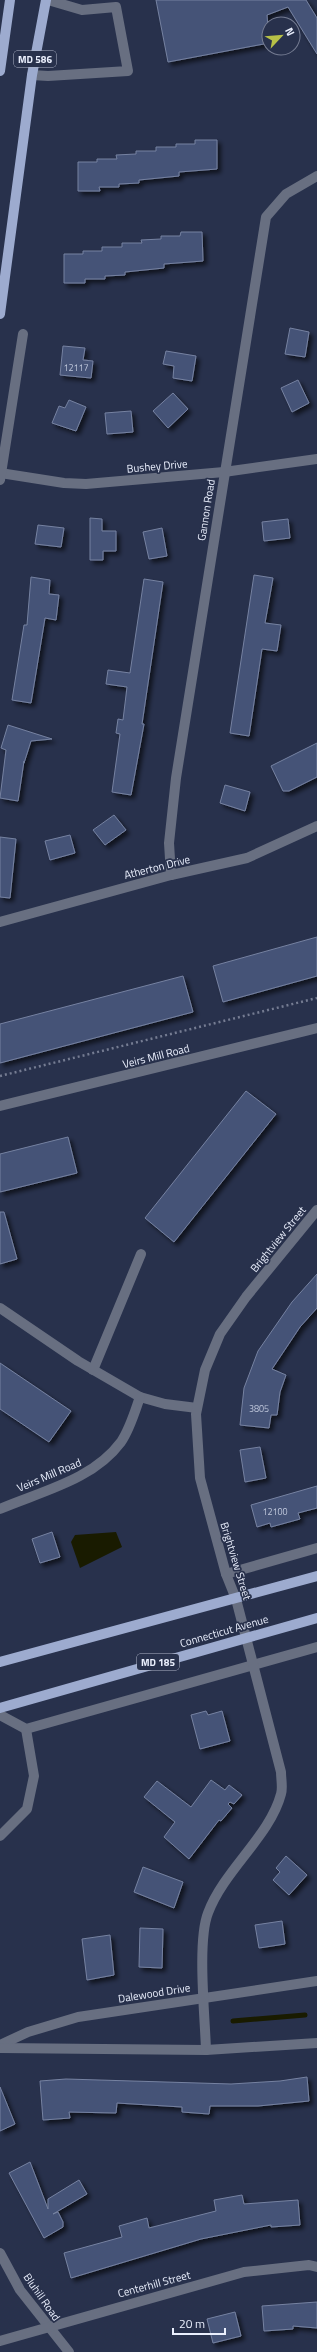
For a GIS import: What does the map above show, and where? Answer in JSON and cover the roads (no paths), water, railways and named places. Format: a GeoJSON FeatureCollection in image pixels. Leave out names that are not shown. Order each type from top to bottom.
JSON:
{"type":"FeatureCollection","features":[{"type":"Feature","properties":{"kind":"main road","name":"MD 586"},"geometry":{"type":"LineString","coordinates":[[0,71],[10,0]]}},
{"type":"Feature","properties":{"kind":"main road","name":"MD 586"},"geometry":{"type":"LineString","coordinates":[[0,314],[32,75],[47,0]]}},
{"type":"Feature","properties":{"kind":"main road"},"geometry":{"type":"LineString","coordinates":[[0,1662],[317,1576]]}},
{"type":"Feature","properties":{"kind":"main road","name":"Connecticut Avenue"},"geometry":{"type":"LineString","coordinates":[[0,1708],[317,1618]]}},
{"type":"Feature","properties":{"kind":"street"},"geometry":{"type":"LineString","coordinates":[[32,75],[48,76],[128,71],[116,7],[111,4],[82,10],[47,0]]}},
{"type":"Feature","properties":{"kind":"street","name":"Gannon Road"},"geometry":{"type":"LineString","coordinates":[[171,875],[169,843],[176,778],[266,217],[286,194],[317,176]]}},
{"type":"Feature","properties":{"kind":"street"},"geometry":{"type":"LineString","coordinates":[[0,475],[23,334]]}},
{"type":"Feature","properties":{"kind":"street","name":"Bushey Drive"},"geometry":{"type":"LineString","coordinates":[[0,475],[64,483],[86,484],[224,472],[317,459]]}},
{"type":"Feature","properties":{"kind":"street","name":"Atherton Drive"},"geometry":{"type":"LineString","coordinates":[[0,922],[171,875],[247,858],[317,826]]}},
{"type":"Feature","properties":{"kind":"street","name":"Veirs Mill Road"},"geometry":{"type":"LineString","coordinates":[[0,1106],[317,1028]]}},
{"type":"Feature","properties":{"kind":"street","name":"Brightview Street"},"geometry":{"type":"LineString","coordinates":[[206,2050],[203,1939],[207,1915],[217,1891],[269,1820],[281,1793],[281,1772],[236,1599],[226,1574],[200,1478],[197,1408],[205,1370],[220,1334],[246,1297],[317,1210]]}},
{"type":"Feature","properties":{"kind":"street"},"geometry":{"type":"LineString","coordinates":[[93,1370],[141,1254]]}},
{"type":"Feature","properties":{"kind":"street"},"geometry":{"type":"LineString","coordinates":[[0,1308],[93,1370],[140,1397],[165,1404],[197,1408]]}},
{"type":"Feature","properties":{"kind":"street","name":"Veirs Mill Road"},"geometry":{"type":"LineString","coordinates":[[0,1508],[87,1473],[106,1459],[122,1441],[140,1397]]}},
{"type":"Feature","properties":{"kind":"street"},"geometry":{"type":"LineString","coordinates":[[226,1574],[317,1548]]}},
{"type":"Feature","properties":{"kind":"street"},"geometry":{"type":"LineString","coordinates":[[0,1715],[26,1729],[317,1647]]}},
{"type":"Feature","properties":{"kind":"street"},"geometry":{"type":"LineString","coordinates":[[0,1836],[27,1809],[34,1776],[26,1729]]}},
{"type":"Feature","properties":{"kind":"street","name":"Dalewood Drive"},"geometry":{"type":"LineString","coordinates":[[0,2046],[28,2032],[78,2017],[204,1997],[317,1982]]}},
{"type":"Feature","properties":{"kind":"street","name":"Dalewood Drive"},"geometry":{"type":"LineString","coordinates":[[0,2046],[206,2050],[317,2043]]}},
{"type":"Feature","properties":{"kind":"street","name":"Bluhill Road"},"geometry":{"type":"LineString","coordinates":[[0,2253],[20,2290],[69,2352]]}},
{"type":"Feature","properties":{"kind":"street","name":"Centerhill Street"},"geometry":{"type":"LineString","coordinates":[[0,2341],[244,2272],[309,2265],[317,2266]]}},
{"type":"Feature","properties":{"kind":"waterway"},"geometry":{"type":"LineString","coordinates":[[233,2021],[305,2015]]}}]}
